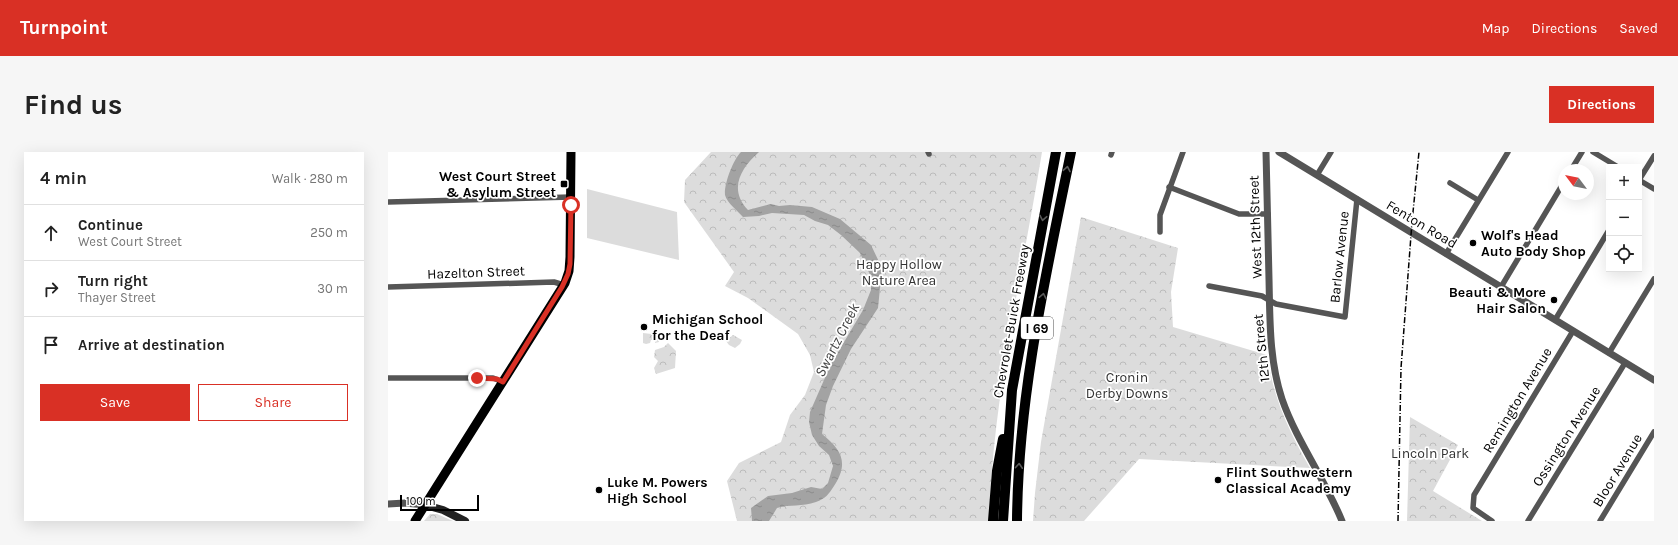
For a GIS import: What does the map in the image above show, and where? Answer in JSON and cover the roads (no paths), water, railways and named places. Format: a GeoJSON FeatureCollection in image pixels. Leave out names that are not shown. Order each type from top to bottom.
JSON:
{"type":"FeatureCollection","features":[{"type":"Feature","properties":{"kind":"highway","name":"Chevrolet-Buick Freeway"},"geometry":{"type":"LineString","coordinates":[[1003,521],[1012,390],[1056,152]]}},
{"type":"Feature","properties":{"kind":"highway","name":"Chevrolet-Buick Freeway"},"geometry":{"type":"LineString","coordinates":[[1018,521],[1017,505],[1022,432],[1032,355],[1070,152]]}},
{"type":"Feature","properties":{"kind":"highway"},"geometry":{"type":"LineString","coordinates":[[994,521],[997,472],[1012,390]]}},
{"type":"Feature","properties":{"kind":"main road"},"geometry":{"type":"LineString","coordinates":[[415,521],[564,285],[570,264],[571,152]]}},
{"type":"Feature","properties":{"kind":"main road"},"geometry":{"type":"LineString","coordinates":[[425,505],[440,508],[465,521]]}},
{"type":"Feature","properties":{"kind":"street"},"geometry":{"type":"LineString","coordinates":[[1160,232],[1160,215],[1169,188],[1184,152]]}},
{"type":"Feature","properties":{"kind":"street","name":"West 12th Street"},"geometry":{"type":"LineString","coordinates":[[1266,152],[1270,301]]}},
{"type":"Feature","properties":{"kind":"street","name":"Fenton Road"},"geometry":{"type":"LineString","coordinates":[[1279,152],[1654,380]]}},
{"type":"Feature","properties":{"kind":"street"},"geometry":{"type":"LineString","coordinates":[[1316,174],[1331,152]]}},
{"type":"Feature","properties":{"kind":"street"},"geometry":{"type":"LineString","coordinates":[[1446,254],[1508,152]]}},
{"type":"Feature","properties":{"kind":"street"},"geometry":{"type":"LineString","coordinates":[[1575,164],[1582,152]]}},
{"type":"Feature","properties":{"kind":"street"},"geometry":{"type":"LineString","coordinates":[[1593,152],[1613,164]]}},
{"type":"Feature","properties":{"kind":"street"},"geometry":{"type":"LineString","coordinates":[[1642,175],[1654,156]]}},
{"type":"Feature","properties":{"kind":"street"},"geometry":{"type":"LineString","coordinates":[[1642,182],[1654,189]]}},
{"type":"Feature","properties":{"kind":"street"},"geometry":{"type":"LineString","coordinates":[[1450,183],[1478,200]]}},
{"type":"Feature","properties":{"kind":"street"},"geometry":{"type":"LineString","coordinates":[[1169,188],[1239,214],[1268,214]]}},
{"type":"Feature","properties":{"kind":"street"},"geometry":{"type":"LineString","coordinates":[[1500,286],[1558,192]]}},
{"type":"Feature","properties":{"kind":"street"},"geometry":{"type":"LineString","coordinates":[[388,202],[571,197]]}},
{"type":"Feature","properties":{"kind":"street","name":"Barlow Avenue"},"geometry":{"type":"LineString","coordinates":[[1270,301],[1276,304],[1345,317],[1357,200]]}},
{"type":"Feature","properties":{"kind":"street"},"geometry":{"type":"LineString","coordinates":[[1555,320],[1606,235]]}},
{"type":"Feature","properties":{"kind":"street"},"geometry":{"type":"LineString","coordinates":[[1609,353],[1654,279]]}},
{"type":"Feature","properties":{"kind":"street","name":"Hazelton Street"},"geometry":{"type":"LineString","coordinates":[[388,287],[554,282],[564,285]]}},
{"type":"Feature","properties":{"kind":"street"},"geometry":{"type":"LineString","coordinates":[[1209,286],[1262,296],[1270,301]]}},
{"type":"Feature","properties":{"kind":"street","name":"12th Street"},"geometry":{"type":"LineString","coordinates":[[1270,301],[1272,349],[1275,373],[1282,398],[1296,432],[1324,482],[1342,521]]}},
{"type":"Feature","properties":{"kind":"street","name":"Remington Avenue"},"geometry":{"type":"LineString","coordinates":[[1492,521],[1473,508],[1474,495],[1573,331]]}},
{"type":"Feature","properties":{"kind":"street","name":"Ossington Avenue"},"geometry":{"type":"LineString","coordinates":[[1528,521],[1625,363]]}},
{"type":"Feature","properties":{"kind":"street"},"geometry":{"type":"LineString","coordinates":[[388,378],[493,378],[503,382]]}},
{"type":"Feature","properties":{"kind":"street","name":"Bloor Avenue"},"geometry":{"type":"LineString","coordinates":[[1600,521],[1654,432]]}},
{"type":"Feature","properties":{"kind":"street"},"geometry":{"type":"LineString","coordinates":[[388,504],[402,503],[425,505]]}},
{"type":"Feature","properties":{"kind":"water"},"geometry":{"type":"Polygon","coordinates":[[[741,152],[759,152],[747,165],[739,179],[739,194],[742,202],[748,210],[771,204],[779,206],[790,205],[812,207],[840,219],[871,245],[882,268],[878,308],[851,349],[833,386],[826,405],[822,434],[839,451],[842,464],[839,478],[826,496],[822,499],[811,504],[777,508],[769,521],[752,521],[751,508],[768,496],[792,493],[811,487],[822,489],[828,483],[833,466],[829,455],[819,446],[812,435],[809,422],[810,412],[831,364],[863,310],[871,290],[871,277],[860,253],[828,225],[815,221],[804,215],[772,213],[743,217],[730,204],[725,195],[730,172],[741,152]]]}},
{"type":"Feature","properties":{"kind":"railway"},"geometry":{"type":"LineString","coordinates":[[1398,521],[1401,368],[1419,152]]}},
{"type":"Feature","properties":{"kind":"place","name":"West Court Street & Asylum Street"},"geometry":{"type":"Point","coordinates":[564,184]}},
{"type":"Feature","properties":{"kind":"place","name":"Wolf's Head Auto Body Shop"},"geometry":{"type":"Point","coordinates":[1473,243]}},
{"type":"Feature","properties":{"kind":"place","name":"Beauti & More Hair Salon"},"geometry":{"type":"Point","coordinates":[1554,300]}},
{"type":"Feature","properties":{"kind":"place","name":"Michigan School for the Deaf"},"geometry":{"type":"Point","coordinates":[644,327]}},
{"type":"Feature","properties":{"kind":"place","name":"Flint Southwestern Classical Academy"},"geometry":{"type":"Point","coordinates":[1218,480]}},
{"type":"Feature","properties":{"kind":"place","name":"Luke M. Powers High School"},"geometry":{"type":"Point","coordinates":[599,490]}},
{"type":"Feature","properties":{"kind":"park label","name":"Happy Hollow Nature Area"},"geometry":{"type":"Point","coordinates":[899,272]}},
{"type":"Feature","properties":{"kind":"park label","name":"Cronin Derby Downs"},"geometry":{"type":"Point","coordinates":[1127,386]}},
{"type":"Feature","properties":{"kind":"park label","name":"Lincoln Park"},"geometry":{"type":"Point","coordinates":[1430,453]}},
{"type":"Feature","properties":{"kind":"water label","name":"Swartz Creek"},"geometry":{"type":"Point","coordinates":[837,340]}}]}
